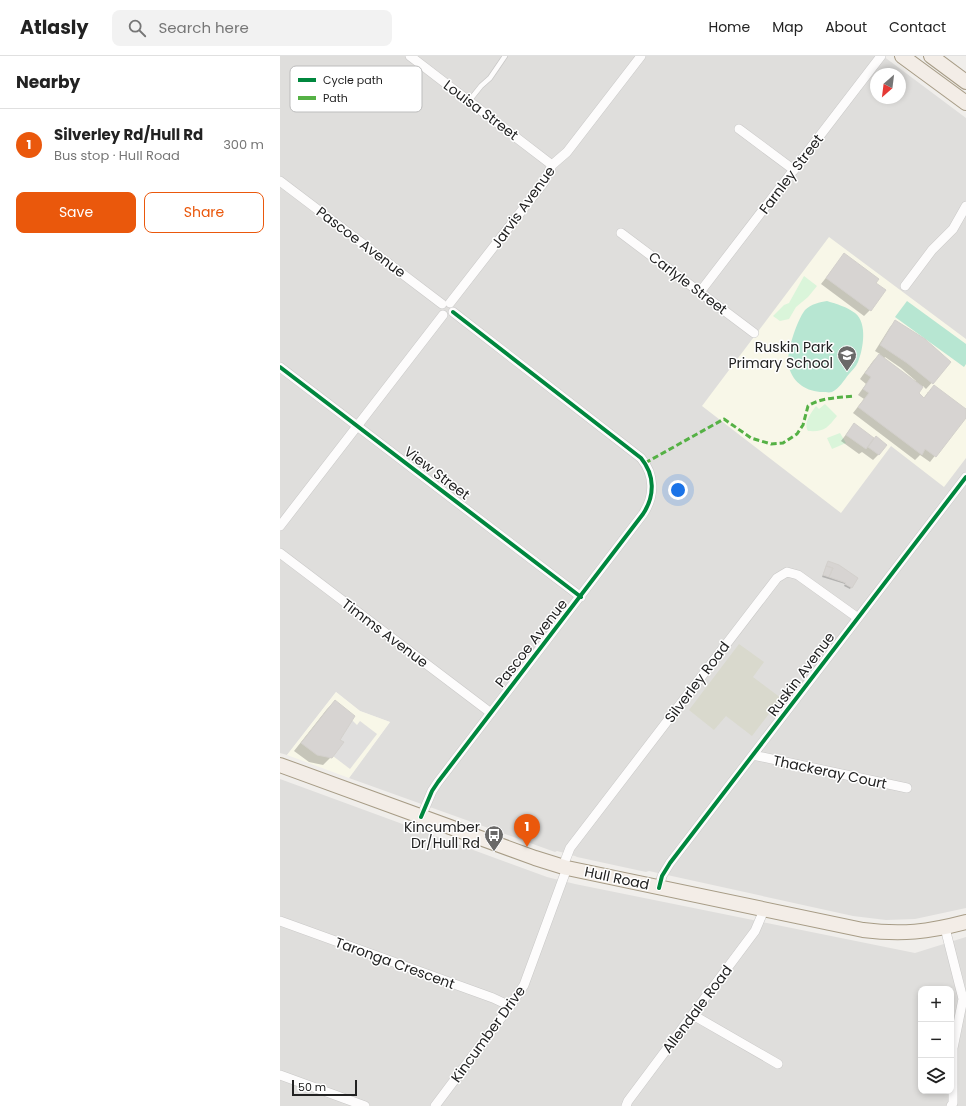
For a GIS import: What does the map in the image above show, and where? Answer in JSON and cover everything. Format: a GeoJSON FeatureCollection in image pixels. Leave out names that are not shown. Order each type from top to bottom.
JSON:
{"type":"FeatureCollection","features":[{"type":"Feature","properties":{"kind":"main road"},"geometry":{"type":"LineString","coordinates":[[902,56],[966,103]]}},
{"type":"Feature","properties":{"kind":"main road"},"geometry":{"type":"LineString","coordinates":[[931,56],[966,82]]}},
{"type":"Feature","properties":{"kind":"main road","name":"Hull Road"},"geometry":{"type":"LineString","coordinates":[[280,765],[421,817],[565,867],[863,930],[886,933],[904,933],[945,928],[966,922]]}},
{"type":"Feature","properties":{"kind":"street","name":"Louisa Street"},"geometry":{"type":"LineString","coordinates":[[410,56],[552,165]]}},
{"type":"Feature","properties":{"kind":"street","name":"Jarvis Avenue"},"geometry":{"type":"LineString","coordinates":[[446,304],[544,182],[552,165],[567,152],[641,56]]}},
{"type":"Feature","properties":{"kind":"street","name":"Farnley Street"},"geometry":{"type":"LineString","coordinates":[[700,292],[882,56]]}},
{"type":"Feature","properties":{"kind":"street"},"geometry":{"type":"LineString","coordinates":[[740,129],[794,170]]}},
{"type":"Feature","properties":{"kind":"street","name":"Pascoe Avenue"},"geometry":{"type":"LineString","coordinates":[[280,181],[446,304]]}},
{"type":"Feature","properties":{"kind":"street"},"geometry":{"type":"LineString","coordinates":[[905,286],[932,250],[953,229],[966,206]]}},
{"type":"Feature","properties":{"kind":"street","name":"Carlyle Street"},"geometry":{"type":"LineString","coordinates":[[621,233],[754,333]]}},
{"type":"Feature","properties":{"kind":"street"},"geometry":{"type":"LineString","coordinates":[[446,304],[453,307],[453,312],[449,315],[443,315],[440,308],[446,304]]}},
{"type":"Feature","properties":{"kind":"street","name":"Pascoe Avenue"},"geometry":{"type":"LineString","coordinates":[[421,817],[432,791],[438,782],[581,597],[647,508],[651,501],[652,492],[650,474],[645,462],[453,312]]}},
{"type":"Feature","properties":{"kind":"street"},"geometry":{"type":"LineString","coordinates":[[280,526],[443,315]]}},
{"type":"Feature","properties":{"kind":"street","name":"View Street"},"geometry":{"type":"LineString","coordinates":[[280,367],[581,597]]}},
{"type":"Feature","properties":{"kind":"street","name":"Ruskin Avenue"},"geometry":{"type":"LineString","coordinates":[[659,888],[662,876],[668,866],[966,477]]}},
{"type":"Feature","properties":{"kind":"street","name":"Timms Avenue"},"geometry":{"type":"LineString","coordinates":[[280,553],[491,713]]}},
{"type":"Feature","properties":{"kind":"street","name":"Silverley Road"},"geometry":{"type":"LineString","coordinates":[[565,867],[570,848],[777,578],[787,572],[793,572],[858,618]]}},
{"type":"Feature","properties":{"kind":"street","name":"Thackeray Court"},"geometry":{"type":"LineString","coordinates":[[753,755],[907,788]]}},
{"type":"Feature","properties":{"kind":"street","name":"Kincumber Drive"},"geometry":{"type":"LineString","coordinates":[[435,1106],[524,985],[565,867]]}},
{"type":"Feature","properties":{"kind":"street","name":"Allendale Road"},"geometry":{"type":"LineString","coordinates":[[626,1106],[628,1101],[755,931],[764,910]]}},
{"type":"Feature","properties":{"kind":"street","name":"Taronga Crescent"},"geometry":{"type":"LineString","coordinates":[[280,921],[493,998],[510,1006]]}},
{"type":"Feature","properties":{"kind":"street"},"geometry":{"type":"LineString","coordinates":[[945,928],[963,999],[953,1048],[953,1103],[951,1106]]}},
{"type":"Feature","properties":{"kind":"street"},"geometry":{"type":"LineString","coordinates":[[693,1015],[778,1064]]}},
{"type":"Feature","properties":{"kind":"street"},"geometry":{"type":"LineString","coordinates":[[280,1076],[366,1106]]}},
{"type":"Feature","properties":{"kind":"lane"},"geometry":{"type":"LineString","coordinates":[[469,101],[481,86],[490,78],[505,56]]}},
{"type":"Feature","properties":{"kind":"shaded area"},"geometry":{"type":"Polygon","coordinates":[[[280,56],[883,56],[899,68],[870,68],[870,104],[906,104],[906,73],[966,118],[966,908],[915,919],[886,920],[853,916],[649,871],[646,872],[577,857],[557,851],[555,852],[349,778],[390,722],[360,711],[336,692],[287,755],[280,753],[280,56]]]}},
{"type":"Feature","properties":{"kind":"shaded area","name":"Ruskin Park Primary School"},"geometry":{"type":"Polygon","coordinates":[[[829,237],[966,339],[966,458],[944,487],[891,446],[841,513],[702,406],[829,237]]]}},
{"type":"Feature","properties":{"kind":"shaded area"},"geometry":{"type":"Polygon","coordinates":[[[739,644],[764,662],[753,677],[781,698],[752,736],[726,716],[714,730],[689,710],[739,644]]]}},
{"type":"Feature","properties":{"kind":"shaded area"},"geometry":{"type":"Polygon","coordinates":[[[336,692],[360,711],[390,722],[349,778],[287,755],[336,692]]]}},
{"type":"Feature","properties":{"kind":"shaded area"},"geometry":{"type":"Polygon","coordinates":[[[352,720],[357,725],[360,721],[377,734],[350,769],[333,756],[343,742],[340,740],[352,720]]]}},
{"type":"Feature","properties":{"kind":"shaded area"},"geometry":{"type":"Polygon","coordinates":[[[280,779],[547,877],[575,884],[915,953],[966,937],[966,1106],[280,1106],[280,779]]]}},
{"type":"Feature","properties":{"kind":"green space"},"geometry":{"type":"Polygon","coordinates":[[[804,276],[817,286],[808,297],[796,307],[789,319],[780,321],[773,316],[784,305],[789,303],[804,276]]]}},
{"type":"Feature","properties":{"kind":"green space"},"geometry":{"type":"Polygon","coordinates":[[[827,301],[845,307],[859,317],[862,323],[863,344],[857,364],[839,387],[832,392],[817,392],[802,386],[797,382],[791,373],[788,362],[792,338],[805,310],[810,306],[827,301]]]}},
{"type":"Feature","properties":{"kind":"green space"},"geometry":{"type":"Polygon","coordinates":[[[907,301],[966,344],[966,364],[964,367],[895,317],[907,301]]]}},
{"type":"Feature","properties":{"kind":"green space"},"geometry":{"type":"Polygon","coordinates":[[[825,404],[837,416],[831,424],[822,430],[808,431],[806,425],[810,415],[816,406],[819,409],[825,404]]]}},
{"type":"Feature","properties":{"kind":"green space"},"geometry":{"type":"Polygon","coordinates":[[[840,433],[846,443],[832,449],[827,438],[840,433]]]}},
{"type":"Feature","properties":{"kind":"building"},"geometry":{"type":"Polygon","coordinates":[[[844,253],[879,279],[876,283],[886,290],[871,311],[826,278],[844,253]]]}},
{"type":"Feature","properties":{"kind":"building"},"geometry":{"type":"Polygon","coordinates":[[[895,320],[925,339],[951,362],[933,384],[907,363],[880,345],[895,320]]]}},
{"type":"Feature","properties":{"kind":"building"},"geometry":{"type":"Polygon","coordinates":[[[879,354],[923,387],[919,393],[924,398],[934,385],[966,409],[966,418],[936,457],[925,449],[922,455],[858,407],[869,393],[863,389],[871,377],[865,373],[879,354]]]}},
{"type":"Feature","properties":{"kind":"building"},"geometry":{"type":"Polygon","coordinates":[[[854,423],[874,438],[866,449],[846,435],[854,423]]]}},
{"type":"Feature","properties":{"kind":"building"},"geometry":{"type":"Polygon","coordinates":[[[876,436],[887,445],[879,455],[868,447],[876,436]]]}},
{"type":"Feature","properties":{"kind":"building"},"geometry":{"type":"Polygon","coordinates":[[[828,561],[839,565],[858,578],[852,588],[845,584],[846,583],[829,577],[833,568],[826,566],[828,561]]]}},
{"type":"Feature","properties":{"kind":"building"},"geometry":{"type":"Polygon","coordinates":[[[826,566],[833,568],[829,577],[823,575],[826,566]]]}},
{"type":"Feature","properties":{"kind":"building"},"geometry":{"type":"Polygon","coordinates":[[[335,700],[355,716],[340,740],[344,742],[332,758],[317,755],[301,743],[335,700]]]}},
{"type":"Feature","properties":{"kind":"marked path"},"geometry":{"type":"LineString","coordinates":[[645,463],[724,419],[751,438],[771,444],[783,443],[797,434],[803,425],[808,406],[824,399],[854,396]]}},
{"type":"Feature","properties":{"kind":"cycle path"},"geometry":{"type":"LineString","coordinates":[[421,817],[432,791],[438,782],[643,514],[650,500],[652,486],[649,471],[641,458],[453,312]]}},
{"type":"Feature","properties":{"kind":"cycle path"},"geometry":{"type":"LineString","coordinates":[[280,367],[581,597]]}},
{"type":"Feature","properties":{"kind":"cycle path"},"geometry":{"type":"LineString","coordinates":[[659,888],[662,876],[670,863],[966,477]]}},
{"type":"Feature","properties":{"kind":"place","name":"Ruskin Park Primary School"},"geometry":{"type":"Point","coordinates":[847,372]}},
{"type":"Feature","properties":{"kind":"place","name":"Silverley Rd/Hull Rd"},"geometry":{"type":"Point","coordinates":[527,847]}},
{"type":"Feature","properties":{"kind":"place","name":"Kincumber Dr/Hull Rd"},"geometry":{"type":"Point","coordinates":[494,852]}}]}
